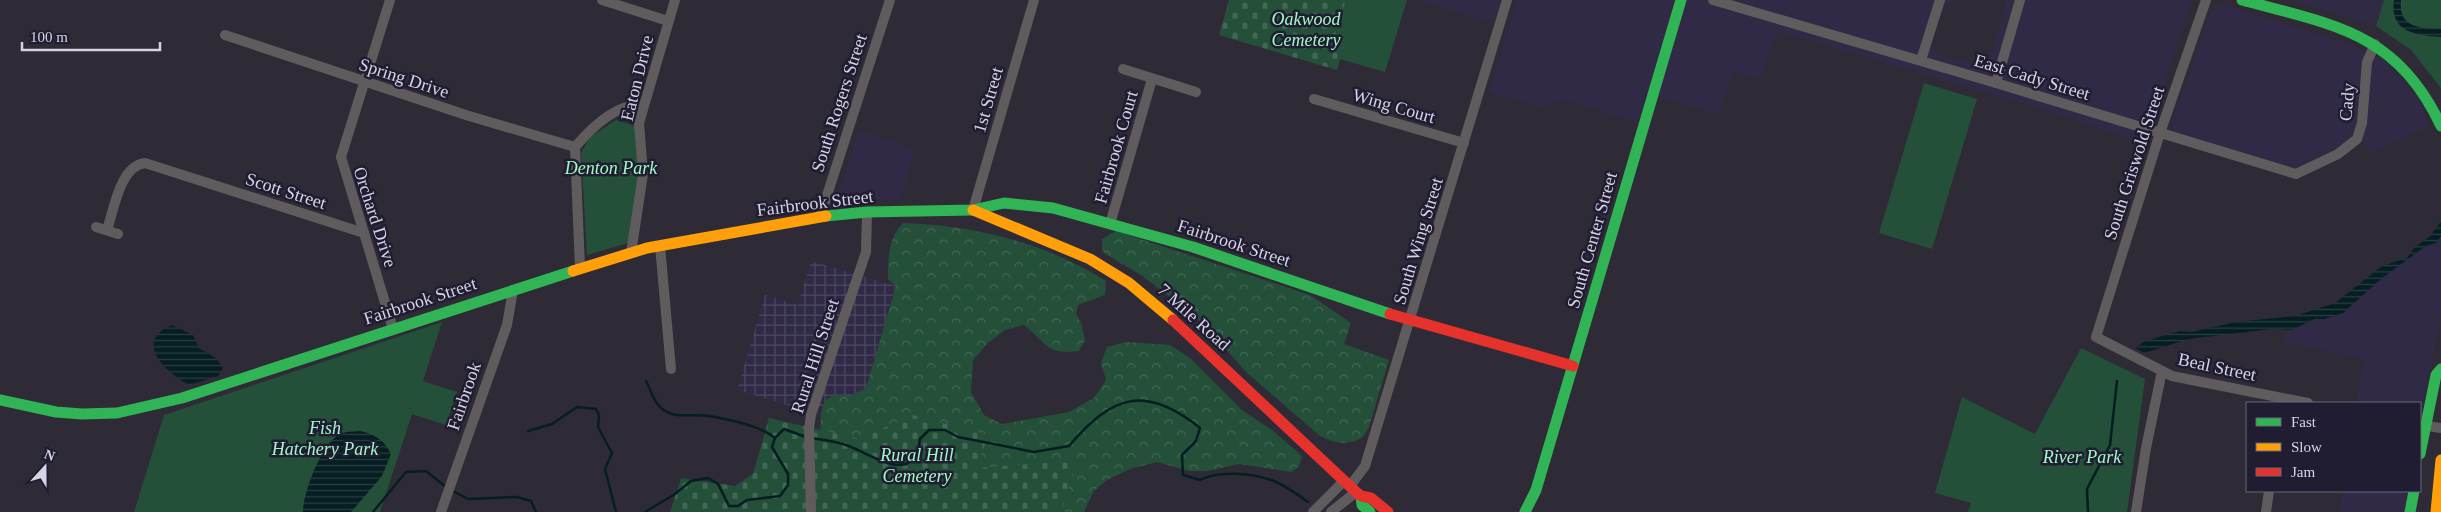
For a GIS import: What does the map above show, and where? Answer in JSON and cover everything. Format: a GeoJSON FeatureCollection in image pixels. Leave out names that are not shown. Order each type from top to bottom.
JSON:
{"type":"FeatureCollection","features":[{"type":"Feature","properties":{"kind":"street","name":"Orchard Drive"},"geometry":{"type":"LineString","coordinates":[[390,0],[341,157],[393,329]]}},
{"type":"Feature","properties":{"kind":"street"},"geometry":{"type":"LineString","coordinates":[[602,0],[668,21]]}},
{"type":"Feature","properties":{"kind":"street","name":"Eaton Drive"},"geometry":{"type":"LineString","coordinates":[[631,253],[643,174],[639,123],[675,0]]}},
{"type":"Feature","properties":{"kind":"street","name":"South Rogers Street"},"geometry":{"type":"LineString","coordinates":[[820,217],[890,0]]}},
{"type":"Feature","properties":{"kind":"street","name":"1st Street"},"geometry":{"type":"LineString","coordinates":[[973,210],[1034,0]]}},
{"type":"Feature","properties":{"kind":"street","name":"South Wing Street"},"geometry":{"type":"LineString","coordinates":[[1353,489],[1365,466],[1507,0]]}},
{"type":"Feature","properties":{"kind":"street","name":"South Center Street"},"geometry":{"type":"LineString","coordinates":[[1525,512],[1536,490],[1681,0]]}},
{"type":"Feature","properties":{"kind":"street","name":"East Cady Street"},"geometry":{"type":"LineString","coordinates":[[1713,0],[1921,60],[2293,174],[2302,173],[2338,154]]}},
{"type":"Feature","properties":{"kind":"street"},"geometry":{"type":"LineString","coordinates":[[1921,60],[1940,0]]}},
{"type":"Feature","properties":{"kind":"street"},"geometry":{"type":"LineString","coordinates":[[1996,83],[2020,0]]}},
{"type":"Feature","properties":{"kind":"street","name":"South Griswold Street"},"geometry":{"type":"LineString","coordinates":[[2096,337],[2160,134],[2206,0]]}},
{"type":"Feature","properties":{"kind":"street"},"geometry":{"type":"LineString","coordinates":[[2242,0],[2342,30],[2375,44],[2396,60],[2414,79],[2441,126]]}},
{"type":"Feature","properties":{"kind":"street","name":"Spring Drive"},"geometry":{"type":"LineString","coordinates":[[224,35],[478,119],[575,146]]}},
{"type":"Feature","properties":{"kind":"street","name":"Cady"},"geometry":{"type":"LineString","coordinates":[[2338,154],[2354,142],[2361,130],[2366,67],[2375,44]]}},
{"type":"Feature","properties":{"kind":"street","name":"Fairbrook Court"},"geometry":{"type":"LineString","coordinates":[[1123,70],[1196,92]]}},
{"type":"Feature","properties":{"kind":"street","name":"Fairbrook Court"},"geometry":{"type":"LineString","coordinates":[[1110,224],[1152,80]]}},
{"type":"Feature","properties":{"kind":"street","name":"Wing Court"},"geometry":{"type":"LineString","coordinates":[[1314,100],[1464,144]]}},
{"type":"Feature","properties":{"kind":"street"},"geometry":{"type":"LineString","coordinates":[[580,268],[575,146],[616,112],[626,106],[643,105]]}},
{"type":"Feature","properties":{"kind":"street","name":"Scott Street"},"geometry":{"type":"LineString","coordinates":[[107,230],[124,178],[135,165],[150,164],[364,233]]}},
{"type":"Feature","properties":{"kind":"street","name":"Fairbrook Street"},"geometry":{"type":"LineString","coordinates":[[0,400],[64,413],[117,413],[158,404],[580,268],[660,246],[820,217],[867,212],[973,210],[1004,203],[1035,205],[1194,247],[1410,321],[1573,366]]}},
{"type":"Feature","properties":{"kind":"street","name":"7 Mile Road"},"geometry":{"type":"LineString","coordinates":[[973,210],[1090,259],[1129,283],[1181,326],[1353,489],[1371,498],[1388,512]]}},
{"type":"Feature","properties":{"kind":"street","name":"Rural Hill Street"},"geometry":{"type":"LineString","coordinates":[[811,512],[809,428],[811,415],[866,252],[867,212]]}},
{"type":"Feature","properties":{"kind":"street"},"geometry":{"type":"LineString","coordinates":[[96,227],[118,234]]}},
{"type":"Feature","properties":{"kind":"street"},"geometry":{"type":"LineString","coordinates":[[660,246],[671,369]]}},
{"type":"Feature","properties":{"kind":"street","name":"Fairbrook"},"geometry":{"type":"LineString","coordinates":[[441,512],[506,326],[513,290]]}},
{"type":"Feature","properties":{"kind":"street","name":"Beal Street"},"geometry":{"type":"LineString","coordinates":[[2096,337],[2172,376],[2288,401]]}},
{"type":"Feature","properties":{"kind":"street"},"geometry":{"type":"LineString","coordinates":[[2421,440],[2422,425],[2436,375],[2441,369]]}},
{"type":"Feature","properties":{"kind":"street"},"geometry":{"type":"LineString","coordinates":[[2136,512],[2146,448],[2162,371]]}},
{"type":"Feature","properties":{"kind":"street"},"geometry":{"type":"LineString","coordinates":[[2422,425],[2441,428]]}},
{"type":"Feature","properties":{"kind":"street"},"geometry":{"type":"LineString","coordinates":[[2436,512],[2441,460]]}},
{"type":"Feature","properties":{"kind":"street"},"geometry":{"type":"LineString","coordinates":[[1312,512],[1353,489]]}},
{"type":"Feature","properties":{"kind":"street"},"geometry":{"type":"LineString","coordinates":[[1331,512],[1353,489]]}},
{"type":"Feature","properties":{"kind":"street","name":"7 Mile Road"},"geometry":{"type":"LineString","coordinates":[[1353,489],[1362,505],[1370,512]]}},
{"type":"Feature","properties":{"kind":"street","name":"South Center Street"},"geometry":{"type":"LineString","coordinates":[[1534,512],[1538,502],[1536,490]]}},
{"type":"Feature","properties":{"kind":"street"},"geometry":{"type":"LineString","coordinates":[[2266,512],[2269,492]]}},
{"type":"Feature","properties":{"kind":"street"},"geometry":{"type":"LineString","coordinates":[[2410,512],[2414,492]]}},
{"type":"Feature","properties":{"kind":"shaded area"},"geometry":{"type":"Polygon","coordinates":[[[1416,0],[1500,0],[1493,23],[1416,0]]]}},
{"type":"Feature","properties":{"kind":"shaded area"},"geometry":{"type":"Polygon","coordinates":[[[1517,0],[1954,0],[1943,8],[1930,49],[1938,52],[1938,55],[1957,61],[1958,58],[1987,67],[2007,0],[2192,0],[2151,123],[2141,142],[2035,107],[1777,31],[1760,79],[1733,72],[1719,115],[1646,93],[1637,122],[1566,100],[1539,107],[1489,92],[1517,0]]]}},
{"type":"Feature","properties":{"kind":"shaded area"},"geometry":{"type":"Polygon","coordinates":[[[2290,0],[2384,0],[2376,26],[2290,0]]]}},
{"type":"Feature","properties":{"kind":"shaded area"},"geometry":{"type":"Polygon","coordinates":[[[2394,0],[2401,0],[2403,16],[2412,25],[2441,29],[2441,37],[2414,33],[2400,26],[2394,11],[2394,0]]]}},
{"type":"Feature","properties":{"kind":"shaded area"},"geometry":{"type":"Polygon","coordinates":[[[2220,4],[2348,43],[2386,62],[2416,96],[2431,125],[2372,153],[2355,129],[2344,144],[2296,168],[2174,131],[2171,125],[2211,11],[2220,4]]]}},
{"type":"Feature","properties":{"kind":"shaded area"},"geometry":{"type":"Polygon","coordinates":[[[859,131],[915,149],[900,199],[838,203],[836,201],[859,131]]]}},
{"type":"Feature","properties":{"kind":"shaded area"},"geometry":{"type":"Polygon","coordinates":[[[2441,222],[2441,236],[2436,243],[2426,246],[2381,279],[2343,313],[2324,319],[2314,319],[2292,330],[2272,329],[2189,339],[2144,353],[2135,348],[2145,341],[2180,331],[2192,332],[2235,322],[2295,316],[2335,303],[2382,266],[2407,258],[2414,248],[2430,236],[2441,222]]]}},
{"type":"Feature","properties":{"kind":"shaded area"},"geometry":{"type":"Polygon","coordinates":[[[2441,236],[2441,315],[2421,418],[2421,402],[2356,402],[2365,359],[2284,342],[2287,331],[2314,319],[2324,319],[2343,313],[2381,279],[2426,246],[2436,243],[2441,236]]]}},
{"type":"Feature","properties":{"kind":"shaded area"},"geometry":{"type":"Polygon","coordinates":[[[811,261],[896,286],[855,425],[737,390],[765,295],[798,305],[811,261]]]}},
{"type":"Feature","properties":{"kind":"shaded area"},"geometry":{"type":"Polygon","coordinates":[[[172,325],[193,335],[199,348],[216,358],[223,368],[218,376],[189,385],[163,365],[154,348],[155,339],[161,332],[172,325]]]}},
{"type":"Feature","properties":{"kind":"shaded area"},"geometry":{"type":"Polygon","coordinates":[[[360,431],[378,438],[391,454],[382,476],[351,512],[303,512],[310,481],[327,446],[343,433],[360,431]]]}},
{"type":"Feature","properties":{"kind":"shaded area"},"geometry":{"type":"Polygon","coordinates":[[[2343,492],[2408,492],[2404,512],[2340,512],[2343,492]]]}},
{"type":"Feature","properties":{"kind":"green space","name":"Oakwood Cemetery"},"geometry":{"type":"Polygon","coordinates":[[[1229,0],[1346,0],[1333,43],[1344,47],[1337,70],[1219,35],[1229,0]]]}},
{"type":"Feature","properties":{"kind":"green space"},"geometry":{"type":"Polygon","coordinates":[[[1346,0],[1407,0],[1385,72],[1340,59],[1344,47],[1333,43],[1346,0]]]}},
{"type":"Feature","properties":{"kind":"green space"},"geometry":{"type":"Polygon","coordinates":[[[2384,0],[2441,0],[2441,88],[2411,50],[2376,26],[2384,0]]]}},
{"type":"Feature","properties":{"kind":"green space"},"geometry":{"type":"Polygon","coordinates":[[[1924,83],[1977,99],[1932,249],[1879,233],[1924,83]]]}},
{"type":"Feature","properties":{"kind":"green space","name":"Denton Park"},"geometry":{"type":"Polygon","coordinates":[[[616,120],[635,126],[640,168],[628,243],[587,255],[581,153],[590,137],[616,120]]]}},
{"type":"Feature","properties":{"kind":"green space"},"geometry":{"type":"Polygon","coordinates":[[[903,223],[956,228],[1008,238],[1059,256],[1106,281],[1105,295],[1078,305],[1076,314],[1081,323],[1085,340],[1079,351],[1068,352],[1053,349],[1024,325],[1005,330],[988,343],[973,360],[971,392],[984,415],[1002,424],[1069,412],[1094,398],[1106,380],[1101,363],[1107,347],[1126,342],[1170,345],[1190,358],[1242,410],[1273,431],[1302,456],[1299,466],[1292,472],[1239,464],[1207,471],[1189,471],[1157,462],[1130,469],[1107,480],[1094,491],[1084,512],[820,512],[817,506],[821,412],[825,401],[833,395],[850,396],[866,388],[896,286],[888,279],[890,249],[894,235],[903,223]]]}},
{"type":"Feature","properties":{"kind":"green space"},"geometry":{"type":"Polygon","coordinates":[[[1116,231],[1310,295],[1351,323],[1344,344],[1389,360],[1369,427],[1363,437],[1356,441],[1343,443],[1331,441],[1320,436],[1247,373],[1208,329],[1187,310],[1141,275],[1104,253],[1102,250],[1102,239],[1116,231]]]}},
{"type":"Feature","properties":{"kind":"green space","name":"Fish Hatchery Park"},"geometry":{"type":"Polygon","coordinates":[[[442,322],[423,381],[457,392],[446,425],[412,414],[380,512],[134,512],[164,415],[442,322]]]}},
{"type":"Feature","properties":{"kind":"green space","name":"River Park"},"geometry":{"type":"Polygon","coordinates":[[[2081,348],[2145,379],[2127,512],[1968,512],[1971,503],[1935,493],[1962,397],[2035,434],[2081,348]]]}},
{"type":"Feature","properties":{"kind":"green space","name":"Rural Hill Cemetery"},"geometry":{"type":"Polygon","coordinates":[[[912,415],[988,435],[977,468],[1078,460],[1061,512],[670,512],[681,478],[735,486],[753,474],[769,418],[859,439],[912,415]]]}},
{"type":"Feature","properties":{"kind":"waterway"},"geometry":{"type":"LineString","coordinates":[[646,381],[656,402],[666,412],[678,415],[703,415],[735,421],[753,426],[775,438]]}},
{"type":"Feature","properties":{"kind":"waterway"},"geometry":{"type":"LineString","coordinates":[[2088,512],[2087,489],[2110,445],[2117,381]]}},
{"type":"Feature","properties":{"kind":"waterway"},"geometry":{"type":"LineString","coordinates":[[812,438],[842,444],[891,464],[901,465],[910,462],[916,454],[920,439],[929,430],[945,430],[958,437],[1034,452],[1069,446],[1100,415],[1115,406],[1130,401],[1146,401],[1162,405],[1180,414],[1200,428],[1196,441],[1182,455],[1183,475],[1200,480],[1226,474],[1266,478],[1291,490],[1308,502]]}},
{"type":"Feature","properties":{"kind":"waterway"},"geometry":{"type":"LineString","coordinates":[[528,431],[552,424],[577,407],[596,409],[599,415],[598,427],[612,453],[605,469],[616,512]]}},
{"type":"Feature","properties":{"kind":"waterway"},"geometry":{"type":"LineString","coordinates":[[645,512],[675,494],[691,481],[708,478],[718,484],[729,506],[738,506],[747,500],[780,496],[788,485],[788,474],[772,447],[775,438],[784,429],[806,437]]}},
{"type":"Feature","properties":{"kind":"waterway"},"geometry":{"type":"LineString","coordinates":[[373,512],[406,472],[426,471],[446,487]]}},
{"type":"Feature","properties":{"kind":"waterway"},"geometry":{"type":"LineString","coordinates":[[451,490],[468,499],[517,497],[531,501],[536,512]]}},
{"type":"Feature","properties":{"kind":"traffic: fast"},"geometry":{"type":"LineString","coordinates":[[1525,512],[1536,490],[1681,0]]}},
{"type":"Feature","properties":{"kind":"traffic: fast"},"geometry":{"type":"LineString","coordinates":[[2242,0],[2334,26],[2360,37],[2383,51],[2404,70],[2424,95],[2441,126]]}},
{"type":"Feature","properties":{"kind":"traffic: fast"},"geometry":{"type":"LineString","coordinates":[[826,216],[867,212],[973,210],[1004,203],[1053,208],[1193,247],[1390,314]]}},
{"type":"Feature","properties":{"kind":"traffic: fast"},"geometry":{"type":"LineString","coordinates":[[0,400],[56,412],[82,414],[117,413],[182,398],[573,271]]}},
{"type":"Feature","properties":{"kind":"traffic: fast"},"geometry":{"type":"LineString","coordinates":[[2421,449],[2436,375],[2441,369]]}},
{"type":"Feature","properties":{"kind":"traffic: fast"},"geometry":{"type":"LineString","coordinates":[[2410,512],[2414,492]]}},
{"type":"Feature","properties":{"kind":"traffic: fast"},"geometry":{"type":"LineString","coordinates":[[1361,496],[1362,505],[1370,512]]}},
{"type":"Feature","properties":{"kind":"traffic: slow"},"geometry":{"type":"LineString","coordinates":[[973,210],[1090,259],[1129,283],[1173,320]]}},
{"type":"Feature","properties":{"kind":"traffic: slow"},"geometry":{"type":"LineString","coordinates":[[573,271],[647,248],[826,216]]}},
{"type":"Feature","properties":{"kind":"traffic: slow"},"geometry":{"type":"LineString","coordinates":[[2436,512],[2441,460]]}},
{"type":"Feature","properties":{"kind":"traffic: jam"},"geometry":{"type":"LineString","coordinates":[[1390,314],[1573,366]]}},
{"type":"Feature","properties":{"kind":"traffic: jam"},"geometry":{"type":"LineString","coordinates":[[1173,320],[1356,492],[1361,496],[1371,498],[1388,512]]}}]}
